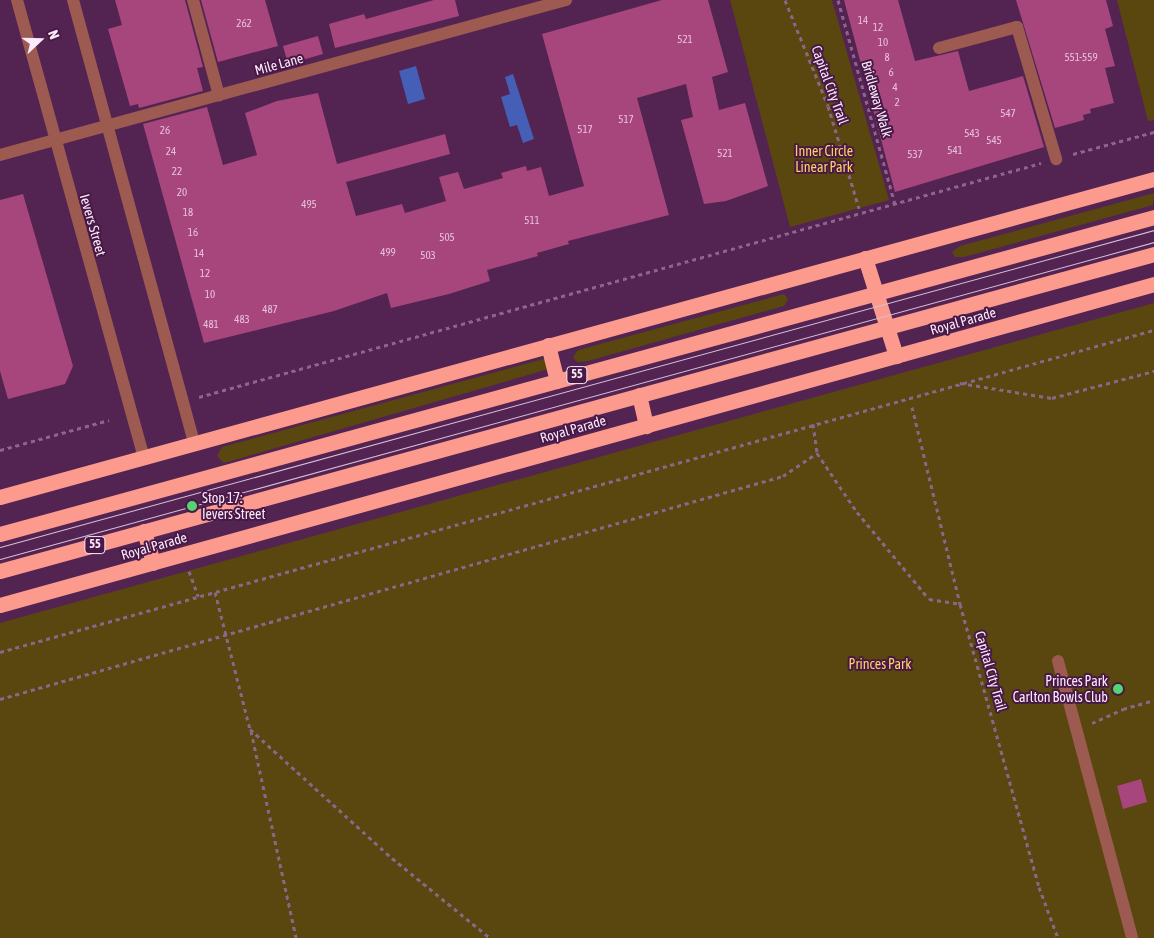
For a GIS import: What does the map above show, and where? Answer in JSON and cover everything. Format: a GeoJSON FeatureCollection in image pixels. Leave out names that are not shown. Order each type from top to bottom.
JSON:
{"type":"FeatureCollection","features":[{"type":"Feature","properties":{"kind":"highway"},"geometry":{"type":"LineString","coordinates":[[0,497],[1154,179]]}},
{"type":"Feature","properties":{"kind":"highway","name":"55"},"geometry":{"type":"LineString","coordinates":[[0,534],[1154,217]]}},
{"type":"Feature","properties":{"kind":"highway","name":"Royal Parade"},"geometry":{"type":"LineString","coordinates":[[0,571],[1154,254]]}},
{"type":"Feature","properties":{"kind":"highway"},"geometry":{"type":"LineString","coordinates":[[865,258],[896,356]]}},
{"type":"Feature","properties":{"kind":"highway","name":"Royal Parade"},"geometry":{"type":"LineString","coordinates":[[0,605],[1154,284]]}},
{"type":"Feature","properties":{"kind":"highway"},"geometry":{"type":"LineString","coordinates":[[548,345],[557,381]]}},
{"type":"Feature","properties":{"kind":"highway"},"geometry":{"type":"LineString","coordinates":[[639,395],[646,426]]}},
{"type":"Feature","properties":{"kind":"highway"},"geometry":{"type":"LineString","coordinates":[[144,531],[153,563]]}},
{"type":"Feature","properties":{"kind":"street","name":"Ievers Street"},"geometry":{"type":"LineString","coordinates":[[17,0],[53,141],[144,457]]}},
{"type":"Feature","properties":{"kind":"street"},"geometry":{"type":"LineString","coordinates":[[73,0],[106,127],[194,443]]}},
{"type":"Feature","properties":{"kind":"street"},"geometry":{"type":"LineString","coordinates":[[193,0],[219,96]]}},
{"type":"Feature","properties":{"kind":"street","name":"Mile Lane"},"geometry":{"type":"LineString","coordinates":[[0,155],[566,0]]}},
{"type":"Feature","properties":{"kind":"street"},"geometry":{"type":"LineString","coordinates":[[939,48],[1017,27],[1056,159]]}},
{"type":"Feature","properties":{"kind":"street"},"geometry":{"type":"LineString","coordinates":[[1058,661],[1132,938]]}},
{"type":"Feature","properties":{"kind":"path","name":"Capital City Trail"},"geometry":{"type":"LineString","coordinates":[[784,0],[828,106],[859,208]]}},
{"type":"Feature","properties":{"kind":"path","name":"Bridleway Walk"},"geometry":{"type":"LineString","coordinates":[[838,0],[894,204]]}},
{"type":"Feature","properties":{"kind":"path"},"geometry":{"type":"LineString","coordinates":[[198,397],[1154,132]]}},
{"type":"Feature","properties":{"kind":"path"},"geometry":{"type":"LineString","coordinates":[[0,652],[1154,330]]}},
{"type":"Feature","properties":{"kind":"path"},"geometry":{"type":"LineString","coordinates":[[959,383],[1052,398],[1154,372]]}},
{"type":"Feature","properties":{"kind":"path","name":"Capital City Trail"},"geometry":{"type":"LineString","coordinates":[[912,407],[960,604],[1039,886],[1058,938]]}},
{"type":"Feature","properties":{"kind":"path"},"geometry":{"type":"LineString","coordinates":[[0,450],[109,420]]}},
{"type":"Feature","properties":{"kind":"path"},"geometry":{"type":"LineString","coordinates":[[813,424],[817,452],[856,512],[929,598],[960,604]]}},
{"type":"Feature","properties":{"kind":"path"},"geometry":{"type":"LineString","coordinates":[[0,699],[226,633],[783,476],[817,452]]}},
{"type":"Feature","properties":{"kind":"path"},"geometry":{"type":"LineString","coordinates":[[215,592],[250,729],[296,938]]}},
{"type":"Feature","properties":{"kind":"path"},"geometry":{"type":"LineString","coordinates":[[1076,728],[1154,700]]}},
{"type":"Feature","properties":{"kind":"path"},"geometry":{"type":"LineString","coordinates":[[250,729],[392,858],[490,938]]}},
{"type":"Feature","properties":{"kind":"green space","name":"Inner Circle Linear Park"},"geometry":{"type":"Polygon","coordinates":[[[730,0],[832,0],[889,200],[790,227],[730,0]]]}},
{"type":"Feature","properties":{"kind":"green space"},"geometry":{"type":"Polygon","coordinates":[[[1117,0],[1154,0],[1154,120],[1148,121],[1117,0]]]}},
{"type":"Feature","properties":{"kind":"green space"},"geometry":{"type":"Polygon","coordinates":[[[1154,193],[1153,205],[964,257],[955,257],[952,252],[960,246],[1154,193]]]}},
{"type":"Feature","properties":{"kind":"green space"},"geometry":{"type":"Polygon","coordinates":[[[784,294],[788,299],[784,306],[588,361],[577,362],[573,357],[578,350],[784,294]]]}},
{"type":"Feature","properties":{"kind":"green space","name":"Princes Park"},"geometry":{"type":"Polygon","coordinates":[[[1154,303],[1154,938],[0,938],[0,623],[1154,303]]]}},
{"type":"Feature","properties":{"kind":"green space"},"geometry":{"type":"Polygon","coordinates":[[[547,358],[552,368],[224,463],[217,456],[222,447],[547,358]]]}},
{"type":"Feature","properties":{"kind":"water"},"geometry":{"type":"Polygon","coordinates":[[[416,66],[425,99],[408,104],[399,71],[416,66]]]}},
{"type":"Feature","properties":{"kind":"water"},"geometry":{"type":"Polygon","coordinates":[[[513,74],[534,139],[523,143],[517,125],[510,127],[501,97],[510,94],[505,77],[513,74]]]}},
{"type":"Feature","properties":{"kind":"building"},"geometry":{"type":"Polygon","coordinates":[[[115,0],[185,0],[203,67],[197,68],[203,91],[139,108],[138,104],[130,106],[108,29],[122,25],[115,0]]]}},
{"type":"Feature","properties":{"kind":"building"},"geometry":{"type":"Polygon","coordinates":[[[201,0],[265,0],[278,46],[218,62],[201,0]]]}},
{"type":"Feature","properties":{"kind":"building"},"geometry":{"type":"Polygon","coordinates":[[[434,0],[455,0],[459,16],[335,48],[329,24],[364,14],[366,19],[434,0]]]}},
{"type":"Feature","properties":{"kind":"building"},"geometry":{"type":"Polygon","coordinates":[[[662,0],[708,0],[728,72],[712,77],[719,110],[745,103],[768,186],[726,201],[704,204],[681,120],[693,117],[686,84],[637,98],[669,215],[568,241],[569,244],[537,253],[538,256],[487,270],[490,281],[449,294],[391,308],[387,293],[334,311],[204,343],[143,124],[207,107],[223,165],[257,155],[245,113],[277,101],[318,93],[337,164],[445,134],[450,154],[346,182],[356,216],[402,204],[405,213],[446,201],[439,177],[458,172],[464,189],[503,178],[501,173],[526,166],[527,171],[541,167],[549,196],[584,186],[542,34],[662,0]]]}},
{"type":"Feature","properties":{"kind":"building"},"geometry":{"type":"Polygon","coordinates":[[[844,0],[898,0],[915,61],[958,51],[969,91],[1023,76],[1044,147],[895,192],[844,0]]]}},
{"type":"Feature","properties":{"kind":"building"},"geometry":{"type":"Polygon","coordinates":[[[1016,0],[1106,0],[1113,26],[1105,29],[1115,66],[1105,68],[1114,103],[1090,109],[1091,113],[1083,115],[1084,120],[1055,128],[1016,0]]]}},
{"type":"Feature","properties":{"kind":"building"},"geometry":{"type":"Polygon","coordinates":[[[318,36],[323,54],[288,64],[283,46],[318,36]]]}},
{"type":"Feature","properties":{"kind":"building"},"geometry":{"type":"Polygon","coordinates":[[[23,194],[73,366],[65,384],[8,399],[0,371],[0,200],[23,194]]]}},
{"type":"Feature","properties":{"kind":"building"},"geometry":{"type":"Polygon","coordinates":[[[1141,779],[1147,802],[1123,809],[1117,786],[1141,779]]]}},
{"type":"Feature","properties":{"kind":"tram line"},"geometry":{"type":"LineString","coordinates":[[0,547],[1154,230]]}},
{"type":"Feature","properties":{"kind":"tram line"},"geometry":{"type":"LineString","coordinates":[[0,559],[1154,242]]}},
{"type":"Feature","properties":{"kind":"place","name":"Stop 17: Ievers Street"},"geometry":{"type":"Point","coordinates":[192,506]}},
{"type":"Feature","properties":{"kind":"place","name":"Princes Park Carlton Bowls Club"},"geometry":{"type":"Point","coordinates":[1118,689]}}]}
